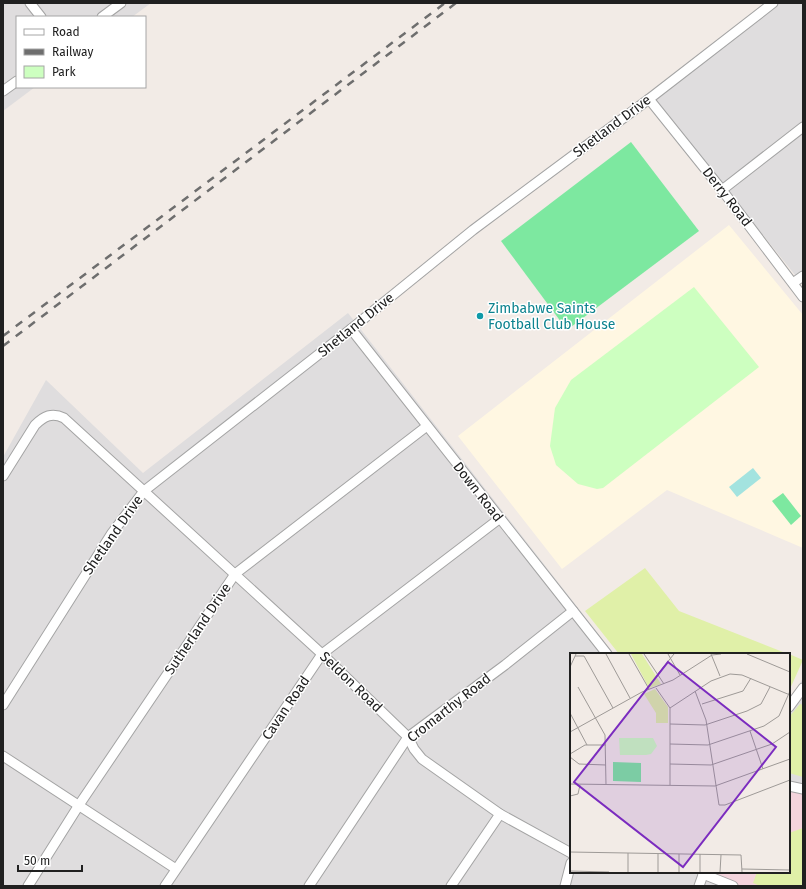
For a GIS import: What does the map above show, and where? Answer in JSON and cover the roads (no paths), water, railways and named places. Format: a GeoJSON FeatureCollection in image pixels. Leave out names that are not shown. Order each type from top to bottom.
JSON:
{"type":"FeatureCollection","features":[{"type":"Feature","properties":{"kind":"street"},"geometry":{"type":"LineString","coordinates":[[30,3],[39,16]]}},
{"type":"Feature","properties":{"kind":"street"},"geometry":{"type":"LineString","coordinates":[[103,16],[121,3]]}},
{"type":"Feature","properties":{"kind":"street","name":"Shetland Drive"},"geometry":{"type":"LineString","coordinates":[[3,705],[100,552],[144,491],[351,329],[473,230],[649,99],[770,4]]}},
{"type":"Feature","properties":{"kind":"street"},"geometry":{"type":"LineString","coordinates":[[3,92],[16,82]]}},
{"type":"Feature","properties":{"kind":"street","name":"Derry Road"},"geometry":{"type":"LineString","coordinates":[[649,99],[722,190],[803,297]]}},
{"type":"Feature","properties":{"kind":"street"},"geometry":{"type":"LineString","coordinates":[[722,190],[803,127]]}},
{"type":"Feature","properties":{"kind":"street"},"geometry":{"type":"LineString","coordinates":[[793,283],[803,276]]}},
{"type":"Feature","properties":{"kind":"street","name":"Down Road"},"geometry":{"type":"LineString","coordinates":[[351,329],[605,653]]}},
{"type":"Feature","properties":{"kind":"street","name":"Seldon Road"},"geometry":{"type":"LineString","coordinates":[[3,476],[35,425],[42,418],[50,415],[58,415],[74,426],[322,654],[408,737],[414,749],[422,759],[500,814],[570,851]]}},
{"type":"Feature","properties":{"kind":"street","name":"Sutherland Drive"},"geometry":{"type":"LineString","coordinates":[[28,886],[80,805],[235,574],[427,426]]}},
{"type":"Feature","properties":{"kind":"street","name":"Cavan Road"},"geometry":{"type":"LineString","coordinates":[[165,886],[322,654],[499,519]]}},
{"type":"Feature","properties":{"kind":"street","name":"Cromarthy Road"},"geometry":{"type":"LineString","coordinates":[[309,886],[408,737],[573,611]]}},
{"type":"Feature","properties":{"kind":"street"},"geometry":{"type":"LineString","coordinates":[[790,706],[800,698],[803,688]]}},
{"type":"Feature","properties":{"kind":"street"},"geometry":{"type":"LineString","coordinates":[[3,756],[176,869]]}},
{"type":"Feature","properties":{"kind":"street"},"geometry":{"type":"LineString","coordinates":[[790,786],[803,789]]}},
{"type":"Feature","properties":{"kind":"street"},"geometry":{"type":"LineString","coordinates":[[452,886],[500,814]]}},
{"type":"Feature","properties":{"kind":"street"},"geometry":{"type":"LineString","coordinates":[[565,886],[570,867]]}},
{"type":"Feature","properties":{"kind":"street"},"geometry":{"type":"LineString","coordinates":[[699,886],[704,873],[733,886]]}},
{"type":"Feature","properties":{"kind":"water"},"geometry":{"type":"Polygon","coordinates":[[[753,468],[761,478],[737,497],[729,487],[753,468]]]}},
{"type":"Feature","properties":{"kind":"railway"},"geometry":{"type":"LineString","coordinates":[[3,336],[445,3]]}},
{"type":"Feature","properties":{"kind":"railway"},"geometry":{"type":"LineString","coordinates":[[3,346],[456,3]]}},
{"type":"Feature","properties":{"kind":"place","name":"Zimbabwe Saints Football Club House"},"geometry":{"type":"Point","coordinates":[480,316]}}]}
